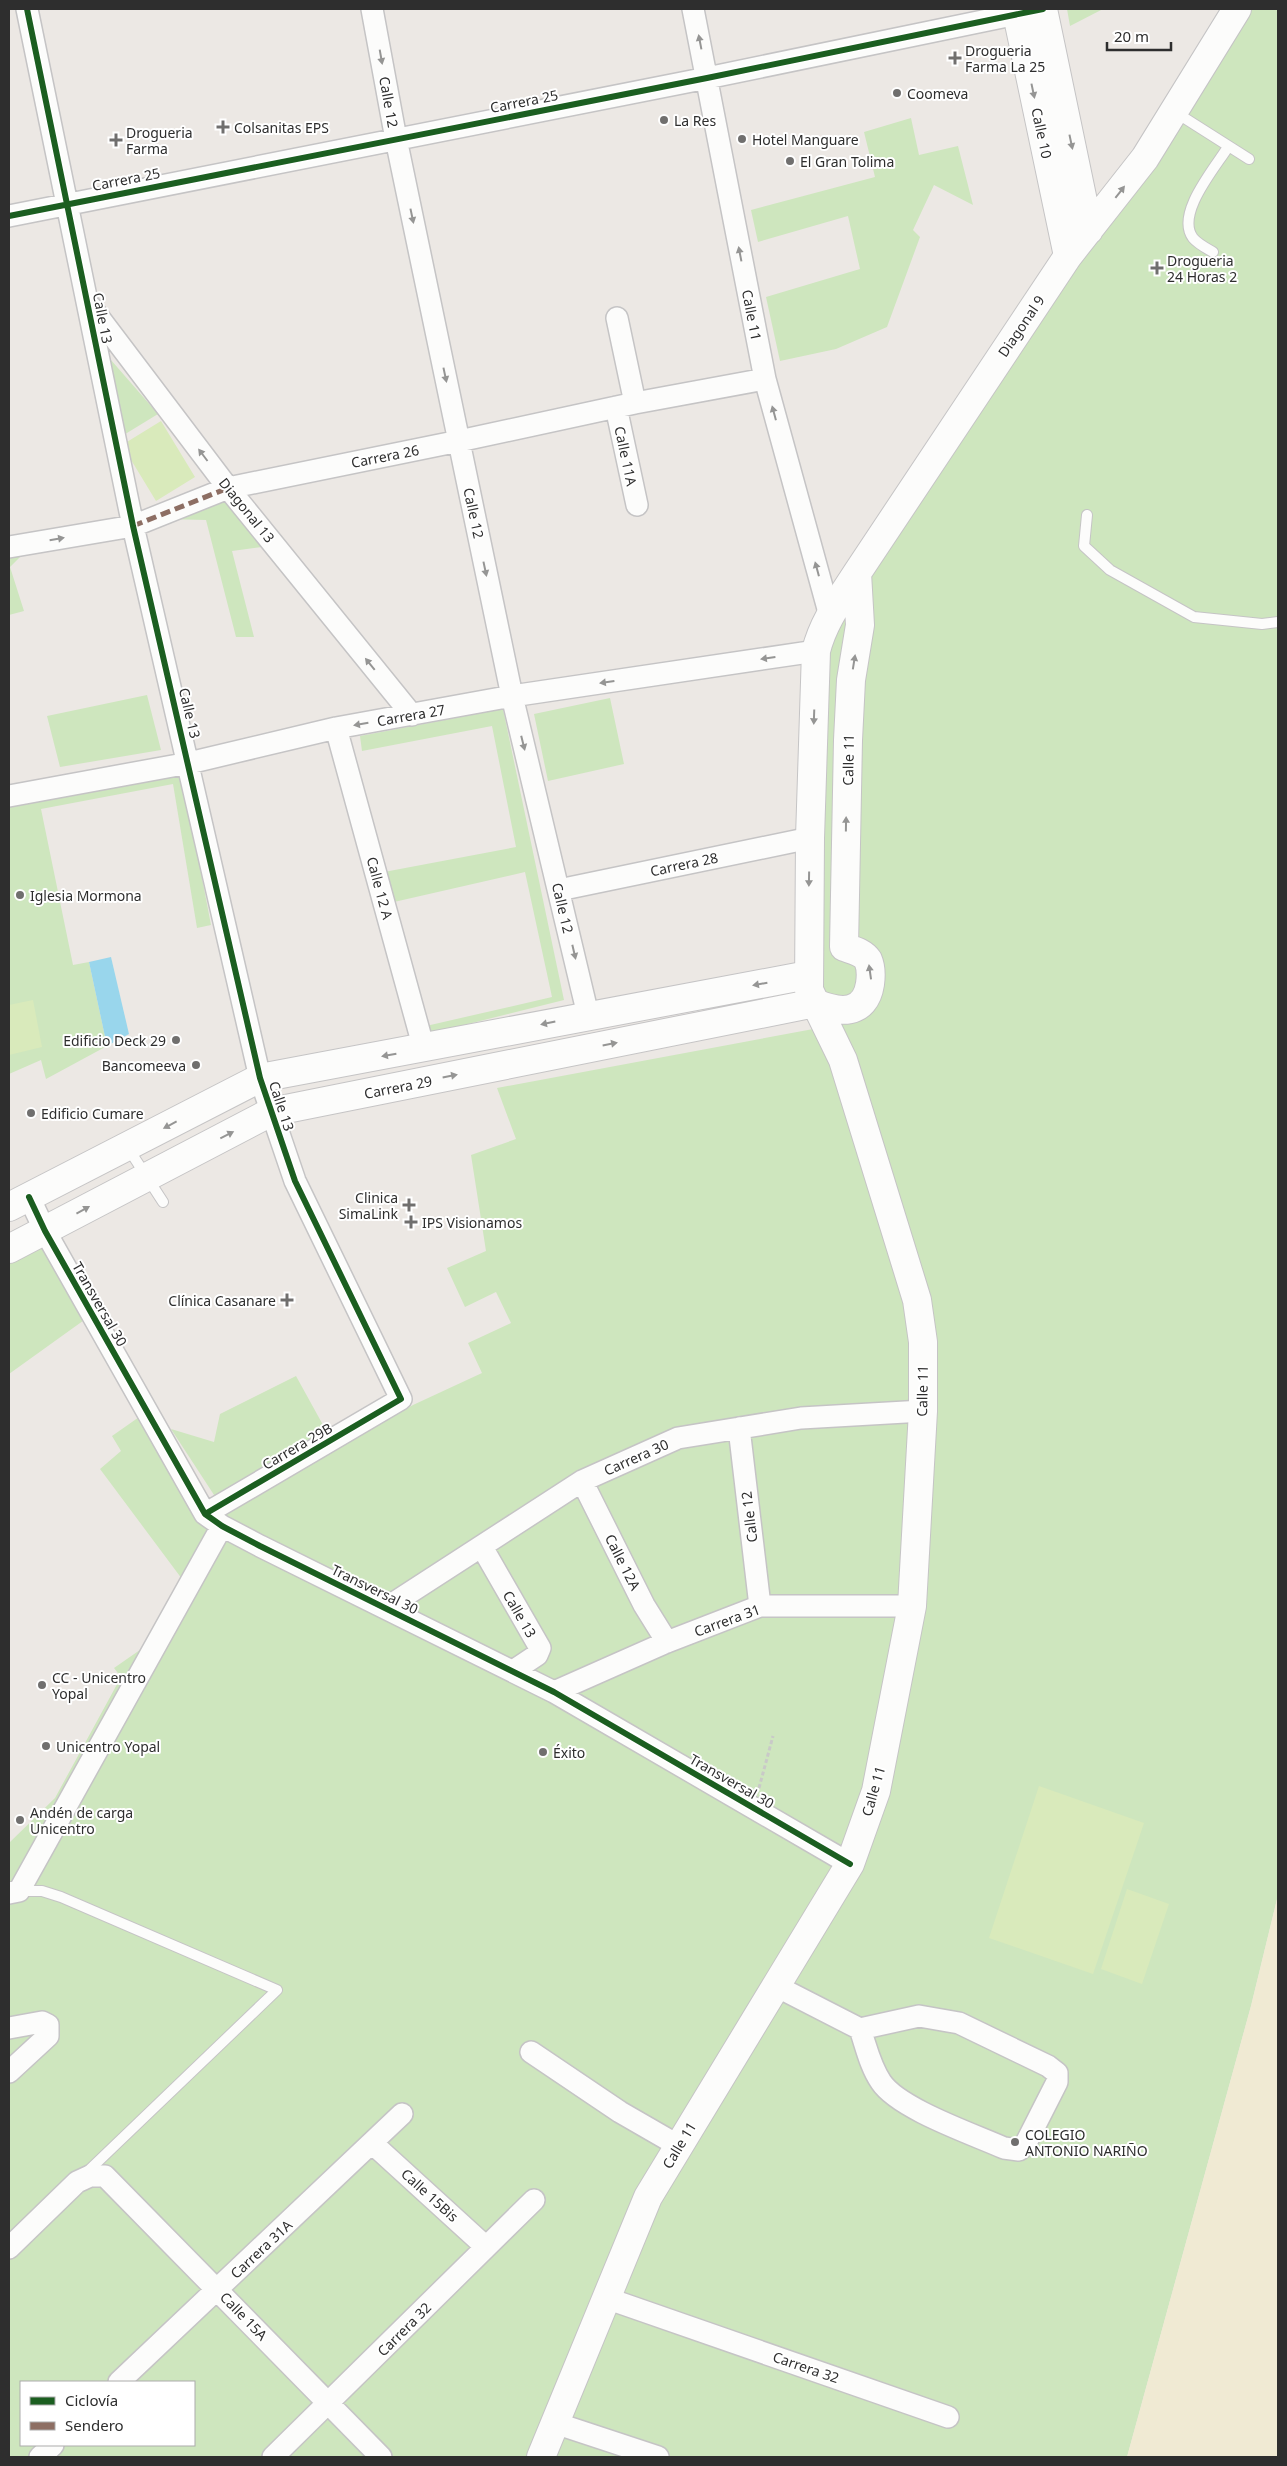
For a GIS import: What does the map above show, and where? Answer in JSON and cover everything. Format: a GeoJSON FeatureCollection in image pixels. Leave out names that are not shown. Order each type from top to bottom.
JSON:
{"type":"FeatureCollection","features":[{"type":"Feature","properties":{"kind":"main road","name":"Diagonal 9"},"geometry":{"type":"LineString","coordinates":[[816,651],[822,630],[857,573],[1068,256],[1145,158],[1237,9]]}},
{"type":"Feature","properties":{"kind":"main road","name":"Calle 10"},"geometry":{"type":"LineString","coordinates":[[1026,10],[1089,230]]}},
{"type":"Feature","properties":{"kind":"main road","name":"Calle 10"},"geometry":{"type":"LineString","coordinates":[[1026,10],[1068,256]]}},
{"type":"Feature","properties":{"kind":"main road","name":"Calle 11"},"geometry":{"type":"LineString","coordinates":[[844,947],[848,740],[851,680],[860,625],[857,573]]}},
{"type":"Feature","properties":{"kind":"main road","name":"Calle 11"},"geometry":{"type":"LineString","coordinates":[[541,2457],[648,2197],[850,1864],[876,1791],[912,1606],[923,1411],[923,1342],[917,1300],[843,1060],[809,990],[810,838],[816,651]]}},
{"type":"Feature","properties":{"kind":"main road"},"geometry":{"type":"LineString","coordinates":[[19,1202],[260,1078],[808,975],[817,959],[829,949],[844,947],[860,952],[868,960],[871,977],[868,995],[857,1007],[843,1060]]}},
{"type":"Feature","properties":{"kind":"main road"},"geometry":{"type":"LineString","coordinates":[[815,1003],[830,1010],[846,1010],[857,1007]]}},
{"type":"Feature","properties":{"kind":"main road","name":"Carrera 29"},"geometry":{"type":"LineString","coordinates":[[9,1249],[145,1176],[271,1112],[815,1003]]}},
{"type":"Feature","properties":{"kind":"street","name":"Calle 13"},"geometry":{"type":"LineString","coordinates":[[27,9],[132,526],[189,763],[260,1078],[295,1182],[402,1399]]}},
{"type":"Feature","properties":{"kind":"street","name":"Calle 12"},"geometry":{"type":"LineString","coordinates":[[372,9],[396,138],[512,696],[588,1015]]}},
{"type":"Feature","properties":{"kind":"street","name":"Calle 11"},"geometry":{"type":"LineString","coordinates":[[693,9],[765,379],[830,616]]}},
{"type":"Feature","properties":{"kind":"street","name":"Carrera 25"},"geometry":{"type":"LineString","coordinates":[[9,216],[707,78],[1026,10]]}},
{"type":"Feature","properties":{"kind":"street","name":"Diagonal 13"},"geometry":{"type":"LineString","coordinates":[[87,302],[228,488],[412,715]]}},
{"type":"Feature","properties":{"kind":"street","name":"Calle 11A"},"geometry":{"type":"LineString","coordinates":[[617,318],[637,505]]}},
{"type":"Feature","properties":{"kind":"street","name":"Carrera 26"},"geometry":{"type":"LineString","coordinates":[[9,547],[132,526],[228,488],[626,405],[765,379]]}},
{"type":"Feature","properties":{"kind":"street","name":"Carrera 27"},"geometry":{"type":"LineString","coordinates":[[9,796],[189,763],[336,728],[512,696],[816,651]]}},
{"type":"Feature","properties":{"kind":"street","name":"Calle 12 A"},"geometry":{"type":"LineString","coordinates":[[336,728],[424,1048]]}},
{"type":"Feature","properties":{"kind":"street","name":"Carrera 28"},"geometry":{"type":"LineString","coordinates":[[559,890],[810,838]]}},
{"type":"Feature","properties":{"kind":"street","name":"Transversal 30"},"geometry":{"type":"LineString","coordinates":[[19,1202],[45,1231],[205,1514],[222,1526],[554,1692],[850,1864]]}},
{"type":"Feature","properties":{"kind":"street","name":"Carrera 29B"},"geometry":{"type":"LineString","coordinates":[[205,1514],[402,1399]]}},
{"type":"Feature","properties":{"kind":"street","name":"Carrera 30"},"geometry":{"type":"LineString","coordinates":[[386,1608],[582,1481],[678,1438],[801,1418],[923,1411]]}},
{"type":"Feature","properties":{"kind":"street","name":"Calle 12"},"geometry":{"type":"LineString","coordinates":[[739,1428],[760,1606]]}},
{"type":"Feature","properties":{"kind":"street","name":"Calle 12A"},"geometry":{"type":"LineString","coordinates":[[582,1481],[644,1605],[667,1642]]}},
{"type":"Feature","properties":{"kind":"street"},"geometry":{"type":"LineString","coordinates":[[14,1892],[222,1526]]}},
{"type":"Feature","properties":{"kind":"street","name":"Calle 13"},"geometry":{"type":"LineString","coordinates":[[482,1547],[540,1648],[537,1655],[513,1672]]}},
{"type":"Feature","properties":{"kind":"street","name":"Carrera 31"},"geometry":{"type":"LineString","coordinates":[[554,1692],[667,1642],[760,1606],[912,1606]]}},
{"type":"Feature","properties":{"kind":"street"},"geometry":{"type":"LineString","coordinates":[[776,1986],[860,2028],[919,2016],[959,2023],[1048,2066],[1058,2073],[1057,2082],[1025,2145],[1019,2150],[1004,2148],[908,2105],[888,2089],[882,2083],[870,2059],[860,2028]]}},
{"type":"Feature","properties":{"kind":"street"},"geometry":{"type":"LineString","coordinates":[[9,2028],[42,2022],[48,2025],[48,2036],[9,2072]]}},
{"type":"Feature","properties":{"kind":"street"},"geometry":{"type":"LineString","coordinates":[[531,2052],[620,2112],[679,2146]]}},
{"type":"Feature","properties":{"kind":"street","name":"Carrera 31A"},"geometry":{"type":"LineString","coordinates":[[120,2381],[373,2144],[402,2114]]}},
{"type":"Feature","properties":{"kind":"street","name":"Calle 15Bis"},"geometry":{"type":"LineString","coordinates":[[373,2144],[486,2246]]}},
{"type":"Feature","properties":{"kind":"street","name":"Calle 15A"},"geometry":{"type":"LineString","coordinates":[[77,2182],[90,2176],[105,2176],[381,2457]]}},
{"type":"Feature","properties":{"kind":"street"},"geometry":{"type":"LineString","coordinates":[[9,2248],[77,2182]]}},
{"type":"Feature","properties":{"kind":"street","name":"Carrera 32"},"geometry":{"type":"LineString","coordinates":[[273,2457],[534,2200]]}},
{"type":"Feature","properties":{"kind":"street","name":"Carrera 32"},"geometry":{"type":"LineString","coordinates":[[606,2298],[948,2417]]}},
{"type":"Feature","properties":{"kind":"street"},"geometry":{"type":"LineString","coordinates":[[555,2423],[658,2457]]}},
{"type":"Feature","properties":{"kind":"street"},"geometry":{"type":"LineString","coordinates":[[40,2457],[52,2446]]}},
{"type":"Feature","properties":{"kind":"lane"},"geometry":{"type":"LineString","coordinates":[[1175,112],[1249,159]]}},
{"type":"Feature","properties":{"kind":"lane"},"geometry":{"type":"LineString","coordinates":[[1213,252],[1194,239],[1187,221],[1192,203],[1228,147]]}},
{"type":"Feature","properties":{"kind":"lane"},"geometry":{"type":"LineString","coordinates":[[1087,515],[1084,546],[1110,570],[1194,617],[1262,624],[1278,622]]}},
{"type":"Feature","properties":{"kind":"lane"},"geometry":{"type":"LineString","coordinates":[[128,1147],[163,1202]]}},
{"type":"Feature","properties":{"kind":"lane"},"geometry":{"type":"LineString","coordinates":[[14,1892],[42,1891],[62,1897],[277,1990],[77,2182]]}},
{"type":"Feature","properties":{"kind":"path"},"geometry":{"type":"LineString","coordinates":[[754,1809],[773,1736]]}},
{"type":"Feature","properties":{"kind":"green space"},"geometry":{"type":"Polygon","coordinates":[[[1067,9],[1103,9],[1070,26],[1067,9]]]}},
{"type":"Feature","properties":{"kind":"green space"},"geometry":{"type":"Polygon","coordinates":[[[1246,9],[1278,9],[1278,1895],[1251,2006],[1127,2457],[9,2457],[9,1843],[55,1798],[121,1677],[114,1668],[150,1643],[185,1583],[100,1469],[121,1451],[112,1436],[142,1415],[213,1520],[413,1405],[482,1373],[468,1343],[511,1323],[496,1292],[465,1307],[447,1268],[486,1251],[471,1155],[516,1139],[497,1088],[824,1027],[818,1008],[826,653],[831,634],[1246,9]]]}},
{"type":"Feature","properties":{"kind":"green space"},"geometry":{"type":"Polygon","coordinates":[[[911,118],[919,155],[958,146],[973,205],[934,185],[913,230],[920,237],[887,327],[836,349],[780,361],[766,297],[860,269],[848,216],[758,242],[751,210],[875,177],[864,132],[911,118]]]}},
{"type":"Feature","properties":{"kind":"green space"},"geometry":{"type":"Polygon","coordinates":[[[104,352],[158,414],[122,436],[104,352]]]}},
{"type":"Feature","properties":{"kind":"green space"},"geometry":{"type":"Polygon","coordinates":[[[161,421],[195,477],[156,501],[122,445],[161,421]]]}},
{"type":"Feature","properties":{"kind":"green space"},"geometry":{"type":"Polygon","coordinates":[[[230,495],[270,546],[232,551],[254,637],[236,637],[206,520],[162,519],[230,495]]]}},
{"type":"Feature","properties":{"kind":"green space"},"geometry":{"type":"Polygon","coordinates":[[[21,556],[10,567],[24,611],[9,615],[9,558],[21,556]]]}},
{"type":"Feature","properties":{"kind":"green space"},"geometry":{"type":"Polygon","coordinates":[[[147,695],[161,750],[60,767],[47,716],[147,695]]]}},
{"type":"Feature","properties":{"kind":"green space"},"geometry":{"type":"Polygon","coordinates":[[[610,698],[624,764],[548,781],[534,714],[610,698]]]}},
{"type":"Feature","properties":{"kind":"green space"},"geometry":{"type":"Polygon","coordinates":[[[503,709],[564,1000],[428,1034],[426,1026],[552,997],[525,872],[394,902],[384,872],[516,847],[492,726],[362,751],[360,736],[503,709]]]}},
{"type":"Feature","properties":{"kind":"green space"},"geometry":{"type":"Polygon","coordinates":[[[182,773],[211,925],[197,928],[173,784],[41,809],[73,965],[89,962],[107,1046],[46,1079],[41,1060],[9,1074],[9,805],[182,773]]]}},
{"type":"Feature","properties":{"kind":"green space"},"geometry":{"type":"Polygon","coordinates":[[[33,1000],[42,1047],[9,1055],[9,1005],[33,1000]]]}},
{"type":"Feature","properties":{"kind":"green space"},"geometry":{"type":"Polygon","coordinates":[[[42,1238],[87,1318],[9,1374],[9,1255],[42,1238]]]}},
{"type":"Feature","properties":{"kind":"green space"},"geometry":{"type":"Polygon","coordinates":[[[296,1376],[328,1434],[216,1498],[171,1429],[214,1442],[220,1414],[296,1376]]]}},
{"type":"Feature","properties":{"kind":"green space"},"geometry":{"type":"Polygon","coordinates":[[[1039,1786],[1144,1823],[1093,1974],[989,1938],[1039,1786]]]}},
{"type":"Feature","properties":{"kind":"green space"},"geometry":{"type":"Polygon","coordinates":[[[1127,1889],[1169,1904],[1142,1984],[1101,1969],[1127,1889]]]}},
{"type":"Feature","properties":{"kind":"sand"},"geometry":{"type":"Polygon","coordinates":[[[1278,1895],[1278,2457],[1127,2457],[1251,2006],[1278,1895]]]}},
{"type":"Feature","properties":{"kind":"water"},"geometry":{"type":"Polygon","coordinates":[[[111,957],[129,1034],[107,1046],[89,962],[111,957]]]}},
{"type":"Feature","properties":{"kind":"marked path"},"geometry":{"type":"LineString","coordinates":[[133,526],[228,488]]}},
{"type":"Feature","properties":{"kind":"cycle path"},"geometry":{"type":"LineString","coordinates":[[27,9],[133,526],[260,1078],[295,1181],[401,1399],[205,1514]]}},
{"type":"Feature","properties":{"kind":"cycle path"},"geometry":{"type":"LineString","coordinates":[[9,216],[707,78],[1043,9]]}},
{"type":"Feature","properties":{"kind":"cycle path"},"geometry":{"type":"LineString","coordinates":[[29,1197],[45,1231],[205,1514],[222,1526],[260,1546],[554,1692],[850,1864]]}},
{"type":"Feature","properties":{"kind":"place","name":"Drogueria Farma La 25"},"geometry":{"type":"Point","coordinates":[955,58]}},
{"type":"Feature","properties":{"kind":"place","name":"Coomeva"},"geometry":{"type":"Point","coordinates":[897,93]}},
{"type":"Feature","properties":{"kind":"place","name":"La Res"},"geometry":{"type":"Point","coordinates":[664,120]}},
{"type":"Feature","properties":{"kind":"place","name":"Colsanitas EPS"},"geometry":{"type":"Point","coordinates":[223,127]}},
{"type":"Feature","properties":{"kind":"place","name":"Hotel Manguare"},"geometry":{"type":"Point","coordinates":[742,139]}},
{"type":"Feature","properties":{"kind":"place","name":"Drogueria Farma"},"geometry":{"type":"Point","coordinates":[116,140]}},
{"type":"Feature","properties":{"kind":"place","name":"El Gran Tolima"},"geometry":{"type":"Point","coordinates":[790,161]}},
{"type":"Feature","properties":{"kind":"place","name":"Drogueria 24 Horas 2"},"geometry":{"type":"Point","coordinates":[1157,268]}},
{"type":"Feature","properties":{"kind":"place","name":"Iglesia Mormona"},"geometry":{"type":"Point","coordinates":[20,895]}},
{"type":"Feature","properties":{"kind":"place","name":"Edificio Deck 29"},"geometry":{"type":"Point","coordinates":[176,1040]}},
{"type":"Feature","properties":{"kind":"place","name":"Bancomeeva"},"geometry":{"type":"Point","coordinates":[196,1065]}},
{"type":"Feature","properties":{"kind":"place","name":"Edificio Cumare"},"geometry":{"type":"Point","coordinates":[31,1113]}},
{"type":"Feature","properties":{"kind":"place","name":"Clinica SimaLink"},"geometry":{"type":"Point","coordinates":[409,1205]}},
{"type":"Feature","properties":{"kind":"place","name":"IPS Visionamos"},"geometry":{"type":"Point","coordinates":[411,1222]}},
{"type":"Feature","properties":{"kind":"place","name":"Clínica Casanare"},"geometry":{"type":"Point","coordinates":[287,1300]}},
{"type":"Feature","properties":{"kind":"place","name":"CC - Unicentro Yopal"},"geometry":{"type":"Point","coordinates":[42,1685]}},
{"type":"Feature","properties":{"kind":"place","name":"Unicentro Yopal"},"geometry":{"type":"Point","coordinates":[46,1746]}},
{"type":"Feature","properties":{"kind":"place","name":"Éxito"},"geometry":{"type":"Point","coordinates":[543,1752]}},
{"type":"Feature","properties":{"kind":"place","name":"Andén de carga Unicentro"},"geometry":{"type":"Point","coordinates":[20,1820]}},
{"type":"Feature","properties":{"kind":"place","name":"COLEGIO ANTONIO NARIÑO"},"geometry":{"type":"Point","coordinates":[1015,2142]}}]}
